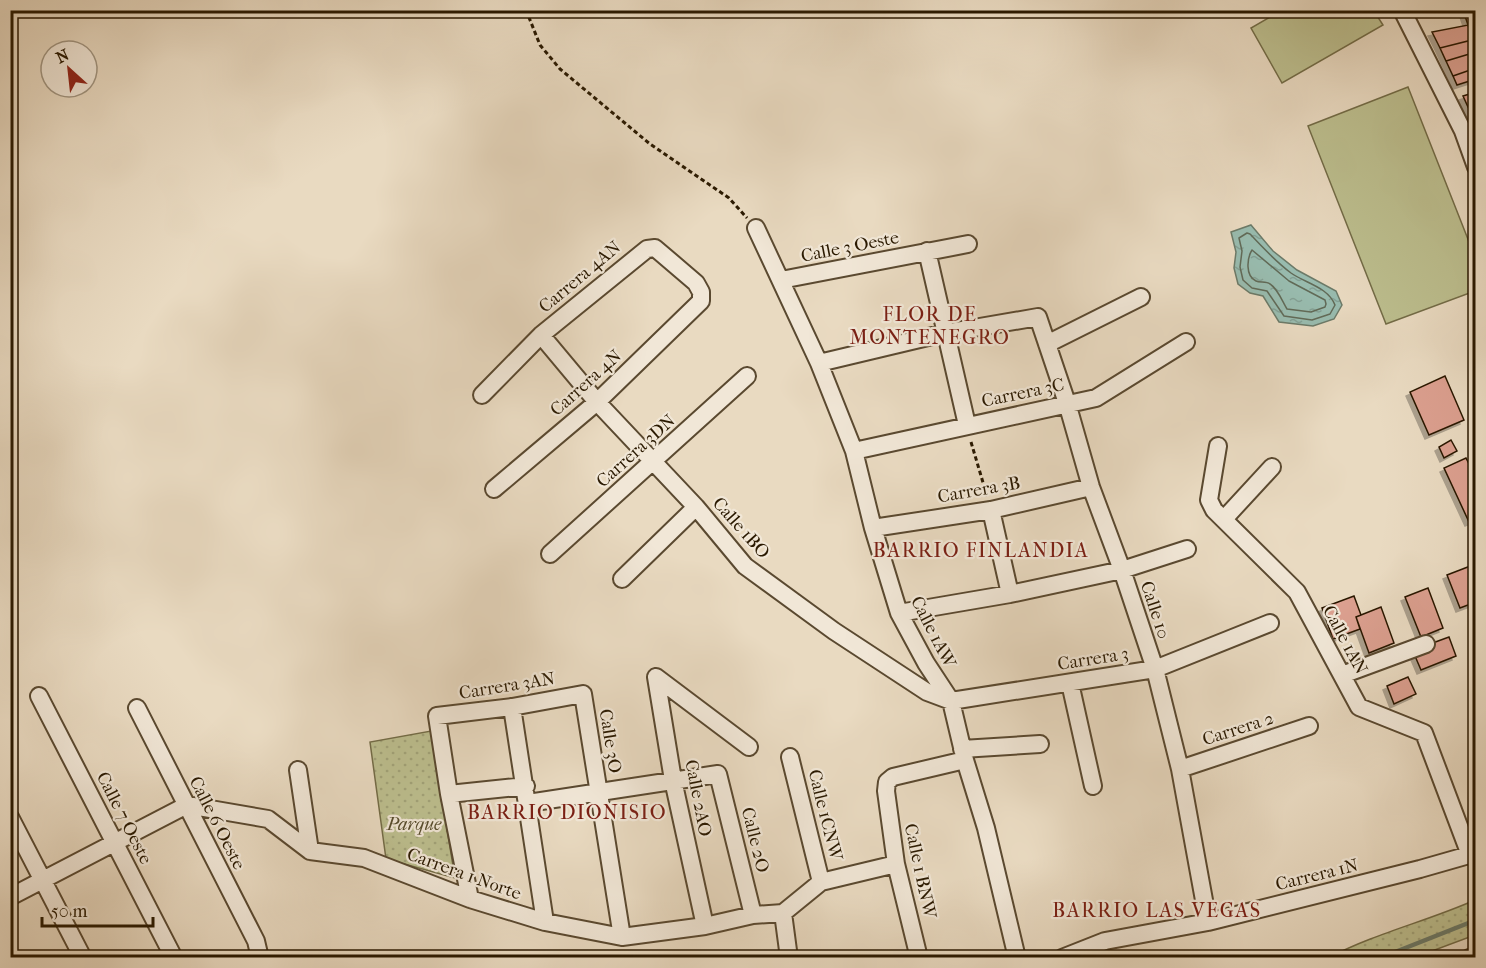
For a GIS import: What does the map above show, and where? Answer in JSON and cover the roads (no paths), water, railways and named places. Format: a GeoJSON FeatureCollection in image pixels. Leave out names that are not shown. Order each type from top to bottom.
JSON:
{"type":"FeatureCollection","features":[{"type":"Feature","properties":{"kind":"street"},"geometry":{"type":"LineString","coordinates":[[1402,10],[1469,129],[1476,167]]}},
{"type":"Feature","properties":{"kind":"street","name":"Calle 1AW"},"geometry":{"type":"LineString","coordinates":[[756,228],[819,363],[854,451],[873,528],[899,613],[926,663],[951,701],[986,828],[1017,957]]}},
{"type":"Feature","properties":{"kind":"street"},"geometry":{"type":"LineString","coordinates":[[967,425],[927,251],[968,244]]}},
{"type":"Feature","properties":{"kind":"street","name":"Carrera 4AN"},"geometry":{"type":"LineString","coordinates":[[482,395],[541,335],[647,249],[655,248],[696,283],[701,292],[701,301]]}},
{"type":"Feature","properties":{"kind":"street","name":"Calle 3 Oeste"},"geometry":{"type":"LineString","coordinates":[[781,280],[927,251]]}},
{"type":"Feature","properties":{"kind":"street"},"geometry":{"type":"LineString","coordinates":[[1047,344],[1141,297]]}},
{"type":"Feature","properties":{"kind":"street","name":"Carrera 4N"},"geometry":{"type":"LineString","coordinates":[[494,489],[597,402],[701,301]]}},
{"type":"Feature","properties":{"kind":"street","name":"Calle 10"},"geometry":{"type":"LineString","coordinates":[[945,333],[1038,317],[1067,403],[1091,487],[1155,669],[1180,769],[1208,922]]}},
{"type":"Feature","properties":{"kind":"street"},"geometry":{"type":"LineString","coordinates":[[819,363],[945,333]]}},
{"type":"Feature","properties":{"kind":"street","name":"Calle 1BO"},"geometry":{"type":"LineString","coordinates":[[541,335],[597,402],[696,507],[745,566],[880,662],[927,692],[951,701]]}},
{"type":"Feature","properties":{"kind":"street","name":"Carrera 3C"},"geometry":{"type":"LineString","coordinates":[[854,451],[1096,398],[1186,342]]}},
{"type":"Feature","properties":{"kind":"street","name":"Carrera 3DN"},"geometry":{"type":"LineString","coordinates":[[550,554],[747,376]]}},
{"type":"Feature","properties":{"kind":"street","name":"Calle 1AN"},"geometry":{"type":"LineString","coordinates":[[1218,446],[1209,500],[1214,510],[1297,592],[1359,707],[1424,734],[1473,854]]}},
{"type":"Feature","properties":{"kind":"street"},"geometry":{"type":"LineString","coordinates":[[1224,519],[1272,467]]}},
{"type":"Feature","properties":{"kind":"street","name":"Carrera 3B"},"geometry":{"type":"LineString","coordinates":[[873,528],[991,510],[1091,487]]}},
{"type":"Feature","properties":{"kind":"street"},"geometry":{"type":"LineString","coordinates":[[622,579],[696,507]]}},
{"type":"Feature","properties":{"kind":"street"},"geometry":{"type":"LineString","coordinates":[[991,510],[1010,594]]}},
{"type":"Feature","properties":{"kind":"street"},"geometry":{"type":"LineString","coordinates":[[899,613],[1010,594],[1122,570],[1187,549]]}},
{"type":"Feature","properties":{"kind":"street","name":"Carrera 3"},"geometry":{"type":"LineString","coordinates":[[951,701],[1155,669],[1270,623]]}},
{"type":"Feature","properties":{"kind":"street"},"geometry":{"type":"LineString","coordinates":[[1342,675],[1426,644]]}},
{"type":"Feature","properties":{"kind":"street","name":"Calle 2AO"},"geometry":{"type":"LineString","coordinates":[[705,927],[673,780],[656,677],[749,747]]}},
{"type":"Feature","properties":{"kind":"street"},"geometry":{"type":"LineString","coordinates":[[1070,683],[1093,786]]}},
{"type":"Feature","properties":{"kind":"street","name":"Carrera 3AN"},"geometry":{"type":"LineString","coordinates":[[448,794],[437,716],[583,694]]}},
{"type":"Feature","properties":{"kind":"street","name":"Calle 3O"},"geometry":{"type":"LineString","coordinates":[[583,694],[622,937]]}},
{"type":"Feature","properties":{"kind":"street","name":"Calle 7 Oeste"},"geometry":{"type":"LineString","coordinates":[[39,696],[174,957]]}},
{"type":"Feature","properties":{"kind":"street"},"geometry":{"type":"LineString","coordinates":[[512,706],[545,922]]}},
{"type":"Feature","properties":{"kind":"street","name":"Calle 6 Oeste"},"geometry":{"type":"LineString","coordinates":[[137,708],[256,941],[261,957]]}},
{"type":"Feature","properties":{"kind":"street","name":"Carrera 2"},"geometry":{"type":"LineString","coordinates":[[1180,769],[1309,726]]}},
{"type":"Feature","properties":{"kind":"street"},"geometry":{"type":"LineString","coordinates":[[964,754],[1040,744]]}},
{"type":"Feature","properties":{"kind":"street","name":"Calle 1 BNW"},"geometry":{"type":"LineString","coordinates":[[919,957],[896,864],[886,791],[887,782],[893,777],[964,754]]}},
{"type":"Feature","properties":{"kind":"street","name":"Calle 1CNW"},"geometry":{"type":"LineString","coordinates":[[790,757],[821,882]]}},
{"type":"Feature","properties":{"kind":"street"},"geometry":{"type":"LineString","coordinates":[[298,770],[310,851]]}},
{"type":"Feature","properties":{"kind":"street","name":"Calle 2O"},"geometry":{"type":"LineString","coordinates":[[673,780],[718,774],[753,915]]}},
{"type":"Feature","properties":{"kind":"street"},"geometry":{"type":"LineString","coordinates":[[470,899],[448,794],[598,792],[673,780]]}},
{"type":"Feature","properties":{"kind":"street"},"geometry":{"type":"LineString","coordinates":[[10,897],[186,805]]}},
{"type":"Feature","properties":{"kind":"street","name":"Carrera 1 Norte"},"geometry":{"type":"LineString","coordinates":[[186,805],[268,819],[310,851],[364,858],[470,899],[545,922],[622,937],[705,927],[753,915],[783,913]]}},
{"type":"Feature","properties":{"kind":"street"},"geometry":{"type":"LineString","coordinates":[[10,817],[83,957]]}},
{"type":"Feature","properties":{"kind":"street","name":"Carrera 1N"},"geometry":{"type":"LineString","coordinates":[[1062,957],[1106,941],[1208,922],[1420,870],[1473,854]]}},
{"type":"Feature","properties":{"kind":"street"},"geometry":{"type":"LineString","coordinates":[[789,957],[783,913],[821,882],[896,864]]}},
{"type":"Feature","properties":{"kind":"street"},"geometry":{"type":"LineString","coordinates":[[1469,957],[1476,956]]}},
{"type":"Feature","properties":{"kind":"water"},"geometry":{"type":"Polygon","coordinates":[[[1251,225],[1273,251],[1297,270],[1336,291],[1342,305],[1334,319],[1313,326],[1279,322],[1263,296],[1250,293],[1238,284],[1234,268],[1236,252],[1231,232],[1251,225]]]}},
{"type":"Feature","properties":{"kind":"waterway"},"geometry":{"type":"LineString","coordinates":[[1380,958],[1476,920]]}},
{"type":"Feature","properties":{"kind":"district","name":"FLOR DE MONTENEGRO"},"geometry":{"type":"Point","coordinates":[930,326]}},
{"type":"Feature","properties":{"kind":"district","name":"BARRIO FINLANDIA"},"geometry":{"type":"Point","coordinates":[981,550]}},
{"type":"Feature","properties":{"kind":"district","name":"BARRIO DIONISIO"},"geometry":{"type":"Point","coordinates":[567,812]}},
{"type":"Feature","properties":{"kind":"district","name":"BARRIO LAS VEGAS"},"geometry":{"type":"Point","coordinates":[1157,910]}},
{"type":"Feature","properties":{"kind":"park label","name":"Parque"},"geometry":{"type":"Point","coordinates":[414,824]}}]}
